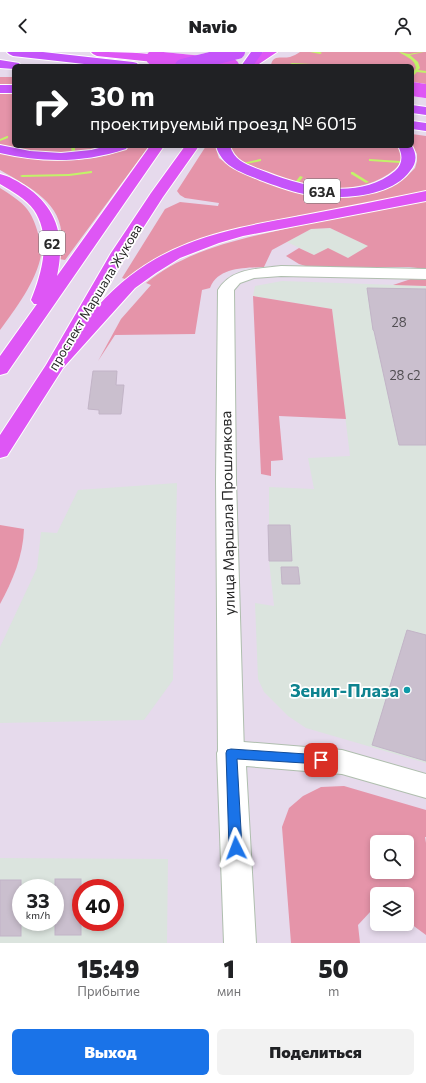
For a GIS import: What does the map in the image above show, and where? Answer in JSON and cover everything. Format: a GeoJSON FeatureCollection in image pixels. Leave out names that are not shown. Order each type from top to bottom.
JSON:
{"type":"FeatureCollection","features":[{"type":"Feature","properties":{"kind":"highway"},"geometry":{"type":"LineString","coordinates":[[13,52],[116,64]]}},
{"type":"Feature","properties":{"kind":"highway"},"geometry":{"type":"LineString","coordinates":[[219,60],[226,52]]}},
{"type":"Feature","properties":{"kind":"highway"},"geometry":{"type":"LineString","coordinates":[[190,64],[238,52]]}},
{"type":"Feature","properties":{"kind":"highway"},"geometry":{"type":"LineString","coordinates":[[249,64],[257,52]]}},
{"type":"Feature","properties":{"kind":"highway"},"geometry":{"type":"LineString","coordinates":[[0,64],[12,66]]}},
{"type":"Feature","properties":{"kind":"highway"},"geometry":{"type":"LineString","coordinates":[[0,74],[12,73]]}},
{"type":"Feature","properties":{"kind":"highway"},"geometry":{"type":"LineString","coordinates":[[0,89],[12,89]]}},
{"type":"Feature","properties":{"kind":"highway"},"geometry":{"type":"LineString","coordinates":[[414,109],[426,111]]}},
{"type":"Feature","properties":{"kind":"highway"},"geometry":{"type":"LineString","coordinates":[[414,125],[426,127]]}},
{"type":"Feature","properties":{"kind":"highway"},"geometry":{"type":"LineString","coordinates":[[0,149],[22,155],[65,157],[100,154],[116,148]]}},
{"type":"Feature","properties":{"kind":"highway","name":"63A"},"geometry":{"type":"LineString","coordinates":[[225,148],[227,157],[233,163],[269,178],[303,189],[336,192],[370,188],[392,181],[407,167],[410,161],[406,148]]}},
{"type":"Feature","properties":{"kind":"main road"},"geometry":{"type":"LineString","coordinates":[[97,52],[212,64]]}},
{"type":"Feature","properties":{"kind":"main road"},"geometry":{"type":"LineString","coordinates":[[251,64],[271,52]]}},
{"type":"Feature","properties":{"kind":"main road"},"geometry":{"type":"LineString","coordinates":[[414,89],[426,91]]}},
{"type":"Feature","properties":{"kind":"main road"},"geometry":{"type":"LineString","coordinates":[[414,93],[426,91]]}},
{"type":"Feature","properties":{"kind":"main road"},"geometry":{"type":"LineString","coordinates":[[0,369],[155,148]]}},
{"type":"Feature","properties":{"kind":"main road","name":"проспект Маршала Жукова"},"geometry":{"type":"LineString","coordinates":[[0,451],[55,365],[119,253],[156,196],[191,148]]}},
{"type":"Feature","properties":{"kind":"main road","name":"62"},"geometry":{"type":"LineString","coordinates":[[0,178],[30,197],[41,209],[49,224],[53,247],[50,266],[45,288],[28,328]]}},
{"type":"Feature","properties":{"kind":"main road"},"geometry":{"type":"LineString","coordinates":[[55,365],[129,284],[150,269],[174,255],[213,240],[241,232],[426,196]]}},
{"type":"Feature","properties":{"kind":"street","name":"улица Маршала Прошлякова"},"geometry":{"type":"LineString","coordinates":[[240,943],[231,753],[226,480],[226,290],[235,280],[251,274],[281,271],[426,274]]}},
{"type":"Feature","properties":{"kind":"street"},"geometry":{"type":"LineString","coordinates":[[231,753],[342,762],[426,786]]}},
{"type":"Feature","properties":{"kind":"shaded area"},"geometry":{"type":"Polygon","coordinates":[[[300,52],[426,52],[426,86],[414,86],[414,64],[272,64],[275,58],[290,57],[300,52]]]}},
{"type":"Feature","properties":{"kind":"shaded area"},"geometry":{"type":"Polygon","coordinates":[[[0,77],[12,77],[12,148],[106,148],[77,154],[23,152],[0,145],[0,77]]]}},
{"type":"Feature","properties":{"kind":"shaded area"},"geometry":{"type":"Polygon","coordinates":[[[414,134],[426,136],[426,192],[177,249],[155,259],[125,279],[122,278],[165,209],[180,202],[218,206],[219,203],[185,198],[177,191],[205,148],[216,148],[219,158],[227,164],[242,171],[300,192],[388,187],[405,178],[415,168],[417,154],[414,148],[414,134]]]}},
{"type":"Feature","properties":{"kind":"shaded area"},"geometry":{"type":"Polygon","coordinates":[[[125,148],[148,148],[65,260],[59,259],[62,241],[61,227],[56,214],[39,194],[0,170],[0,152],[31,159],[66,161],[100,157],[125,148]]]}},
{"type":"Feature","properties":{"kind":"shaded area"},"geometry":{"type":"Polygon","coordinates":[[[232,148],[399,148],[401,152],[401,159],[397,168],[377,181],[357,186],[336,188],[292,182],[271,175],[234,157],[232,148]]]}},
{"type":"Feature","properties":{"kind":"shaded area"},"geometry":{"type":"Polygon","coordinates":[[[0,188],[14,197],[30,213],[37,231],[41,255],[39,265],[30,284],[19,304],[0,330],[0,188]]]}},
{"type":"Feature","properties":{"kind":"shaded area"},"geometry":{"type":"Polygon","coordinates":[[[426,200],[426,269],[409,267],[309,267],[299,264],[286,256],[299,248],[314,255],[328,248],[348,258],[368,246],[330,228],[311,229],[272,250],[264,267],[226,272],[214,281],[210,288],[202,290],[195,334],[115,335],[98,361],[121,319],[151,285],[146,283],[180,261],[218,246],[258,235],[426,200]]]}},
{"type":"Feature","properties":{"kind":"shaded area"},"geometry":{"type":"Polygon","coordinates":[[[330,228],[369,246],[348,258],[328,249],[314,255],[287,242],[311,229],[330,228]]]}},
{"type":"Feature","properties":{"kind":"shaded area"},"geometry":{"type":"Polygon","coordinates":[[[411,279],[426,280],[426,286],[393,285],[411,279]]]}},
{"type":"Feature","properties":{"kind":"shaded area"},"geometry":{"type":"Polygon","coordinates":[[[282,281],[426,286],[426,763],[306,728],[288,716],[264,692],[258,679],[255,603],[274,606],[269,561],[269,487],[314,489],[308,458],[350,456],[332,309],[253,296],[255,286],[282,281]]]}},
{"type":"Feature","properties":{"kind":"shaded area"},"geometry":{"type":"Polygon","coordinates":[[[253,296],[332,309],[346,419],[279,416],[283,460],[271,461],[271,476],[261,474],[253,296]]]}},
{"type":"Feature","properties":{"kind":"shaded area"},"geometry":{"type":"Polygon","coordinates":[[[177,483],[173,680],[144,720],[0,723],[0,647],[37,568],[41,532],[57,533],[78,490],[177,483]]]}},
{"type":"Feature","properties":{"kind":"shaded area"},"geometry":{"type":"Polygon","coordinates":[[[0,525],[24,529],[22,549],[16,568],[0,604],[0,525]]]}},
{"type":"Feature","properties":{"kind":"shaded area"},"geometry":{"type":"Polygon","coordinates":[[[344,786],[426,810],[426,935],[414,926],[414,887],[370,887],[370,912],[358,925],[360,943],[291,943],[282,827],[289,808],[303,796],[321,787],[344,786]]]}},
{"type":"Feature","properties":{"kind":"shaded area"},"geometry":{"type":"Polygon","coordinates":[[[0,858],[168,859],[167,943],[0,943],[0,858]]]}},
{"type":"Feature","properties":{"kind":"building"},"geometry":{"type":"Polygon","coordinates":[[[367,288],[426,289],[426,445],[399,445],[373,330],[367,288]]]}},
{"type":"Feature","properties":{"kind":"building"},"geometry":{"type":"Polygon","coordinates":[[[93,371],[117,371],[116,385],[124,385],[121,414],[99,414],[99,410],[88,409],[93,371]]]}},
{"type":"Feature","properties":{"kind":"building"},"geometry":{"type":"Polygon","coordinates":[[[268,525],[290,525],[292,561],[269,561],[268,525]]]}},
{"type":"Feature","properties":{"kind":"building"},"geometry":{"type":"Polygon","coordinates":[[[281,567],[298,567],[300,584],[282,584],[281,567]]]}},
{"type":"Feature","properties":{"kind":"building","name":"Зенит-Плаза"},"geometry":{"type":"Polygon","coordinates":[[[407,630],[426,635],[426,761],[372,745],[407,630]]]}},
{"type":"Feature","properties":{"kind":"building"},"geometry":{"type":"Polygon","coordinates":[[[64,879],[72,879],[72,931],[81,931],[81,935],[55,935],[55,931],[64,931],[64,879]]]}},
{"type":"Feature","properties":{"kind":"building"},"geometry":{"type":"Polygon","coordinates":[[[0,880],[12,880],[12,931],[21,931],[21,936],[0,936],[0,880]]]}},
{"type":"Feature","properties":{"kind":"waterway"},"geometry":{"type":"LineString","coordinates":[[312,52],[320,53]]}},
{"type":"Feature","properties":{"kind":"waterway"},"geometry":{"type":"LineString","coordinates":[[401,52],[411,57],[417,63],[418,68],[414,73]]}},
{"type":"Feature","properties":{"kind":"waterway"},"geometry":{"type":"LineString","coordinates":[[408,55],[422,52]]}},
{"type":"Feature","properties":{"kind":"waterway"},"geometry":{"type":"LineString","coordinates":[[417,71],[426,72]]}},
{"type":"Feature","properties":{"kind":"waterway"},"geometry":{"type":"LineString","coordinates":[[0,140],[7,137]]}},
{"type":"Feature","properties":{"kind":"waterway"},"geometry":{"type":"LineString","coordinates":[[73,148],[74,155]]}},
{"type":"Feature","properties":{"kind":"waterway"},"geometry":{"type":"LineString","coordinates":[[241,164],[260,160]]}},
{"type":"Feature","properties":{"kind":"waterway"},"geometry":{"type":"LineString","coordinates":[[370,160],[400,162]]}},
{"type":"Feature","properties":{"kind":"waterway"},"geometry":{"type":"LineString","coordinates":[[22,176],[69,175],[91,172]]}},
{"type":"Feature","properties":{"kind":"waterway"},"geometry":{"type":"LineString","coordinates":[[352,173],[367,182]]}},
{"type":"Feature","properties":{"kind":"waterway"},"geometry":{"type":"LineString","coordinates":[[295,185],[301,177]]}},
{"type":"Feature","properties":{"kind":"place","name":"Зенит-Плаза"},"geometry":{"type":"Point","coordinates":[407,690]}},
{"type":"Feature","properties":{"kind":"route"},"geometry":{"type":"LineString","coordinates":[[236,848],[231,753],[321,760]]}}]}
